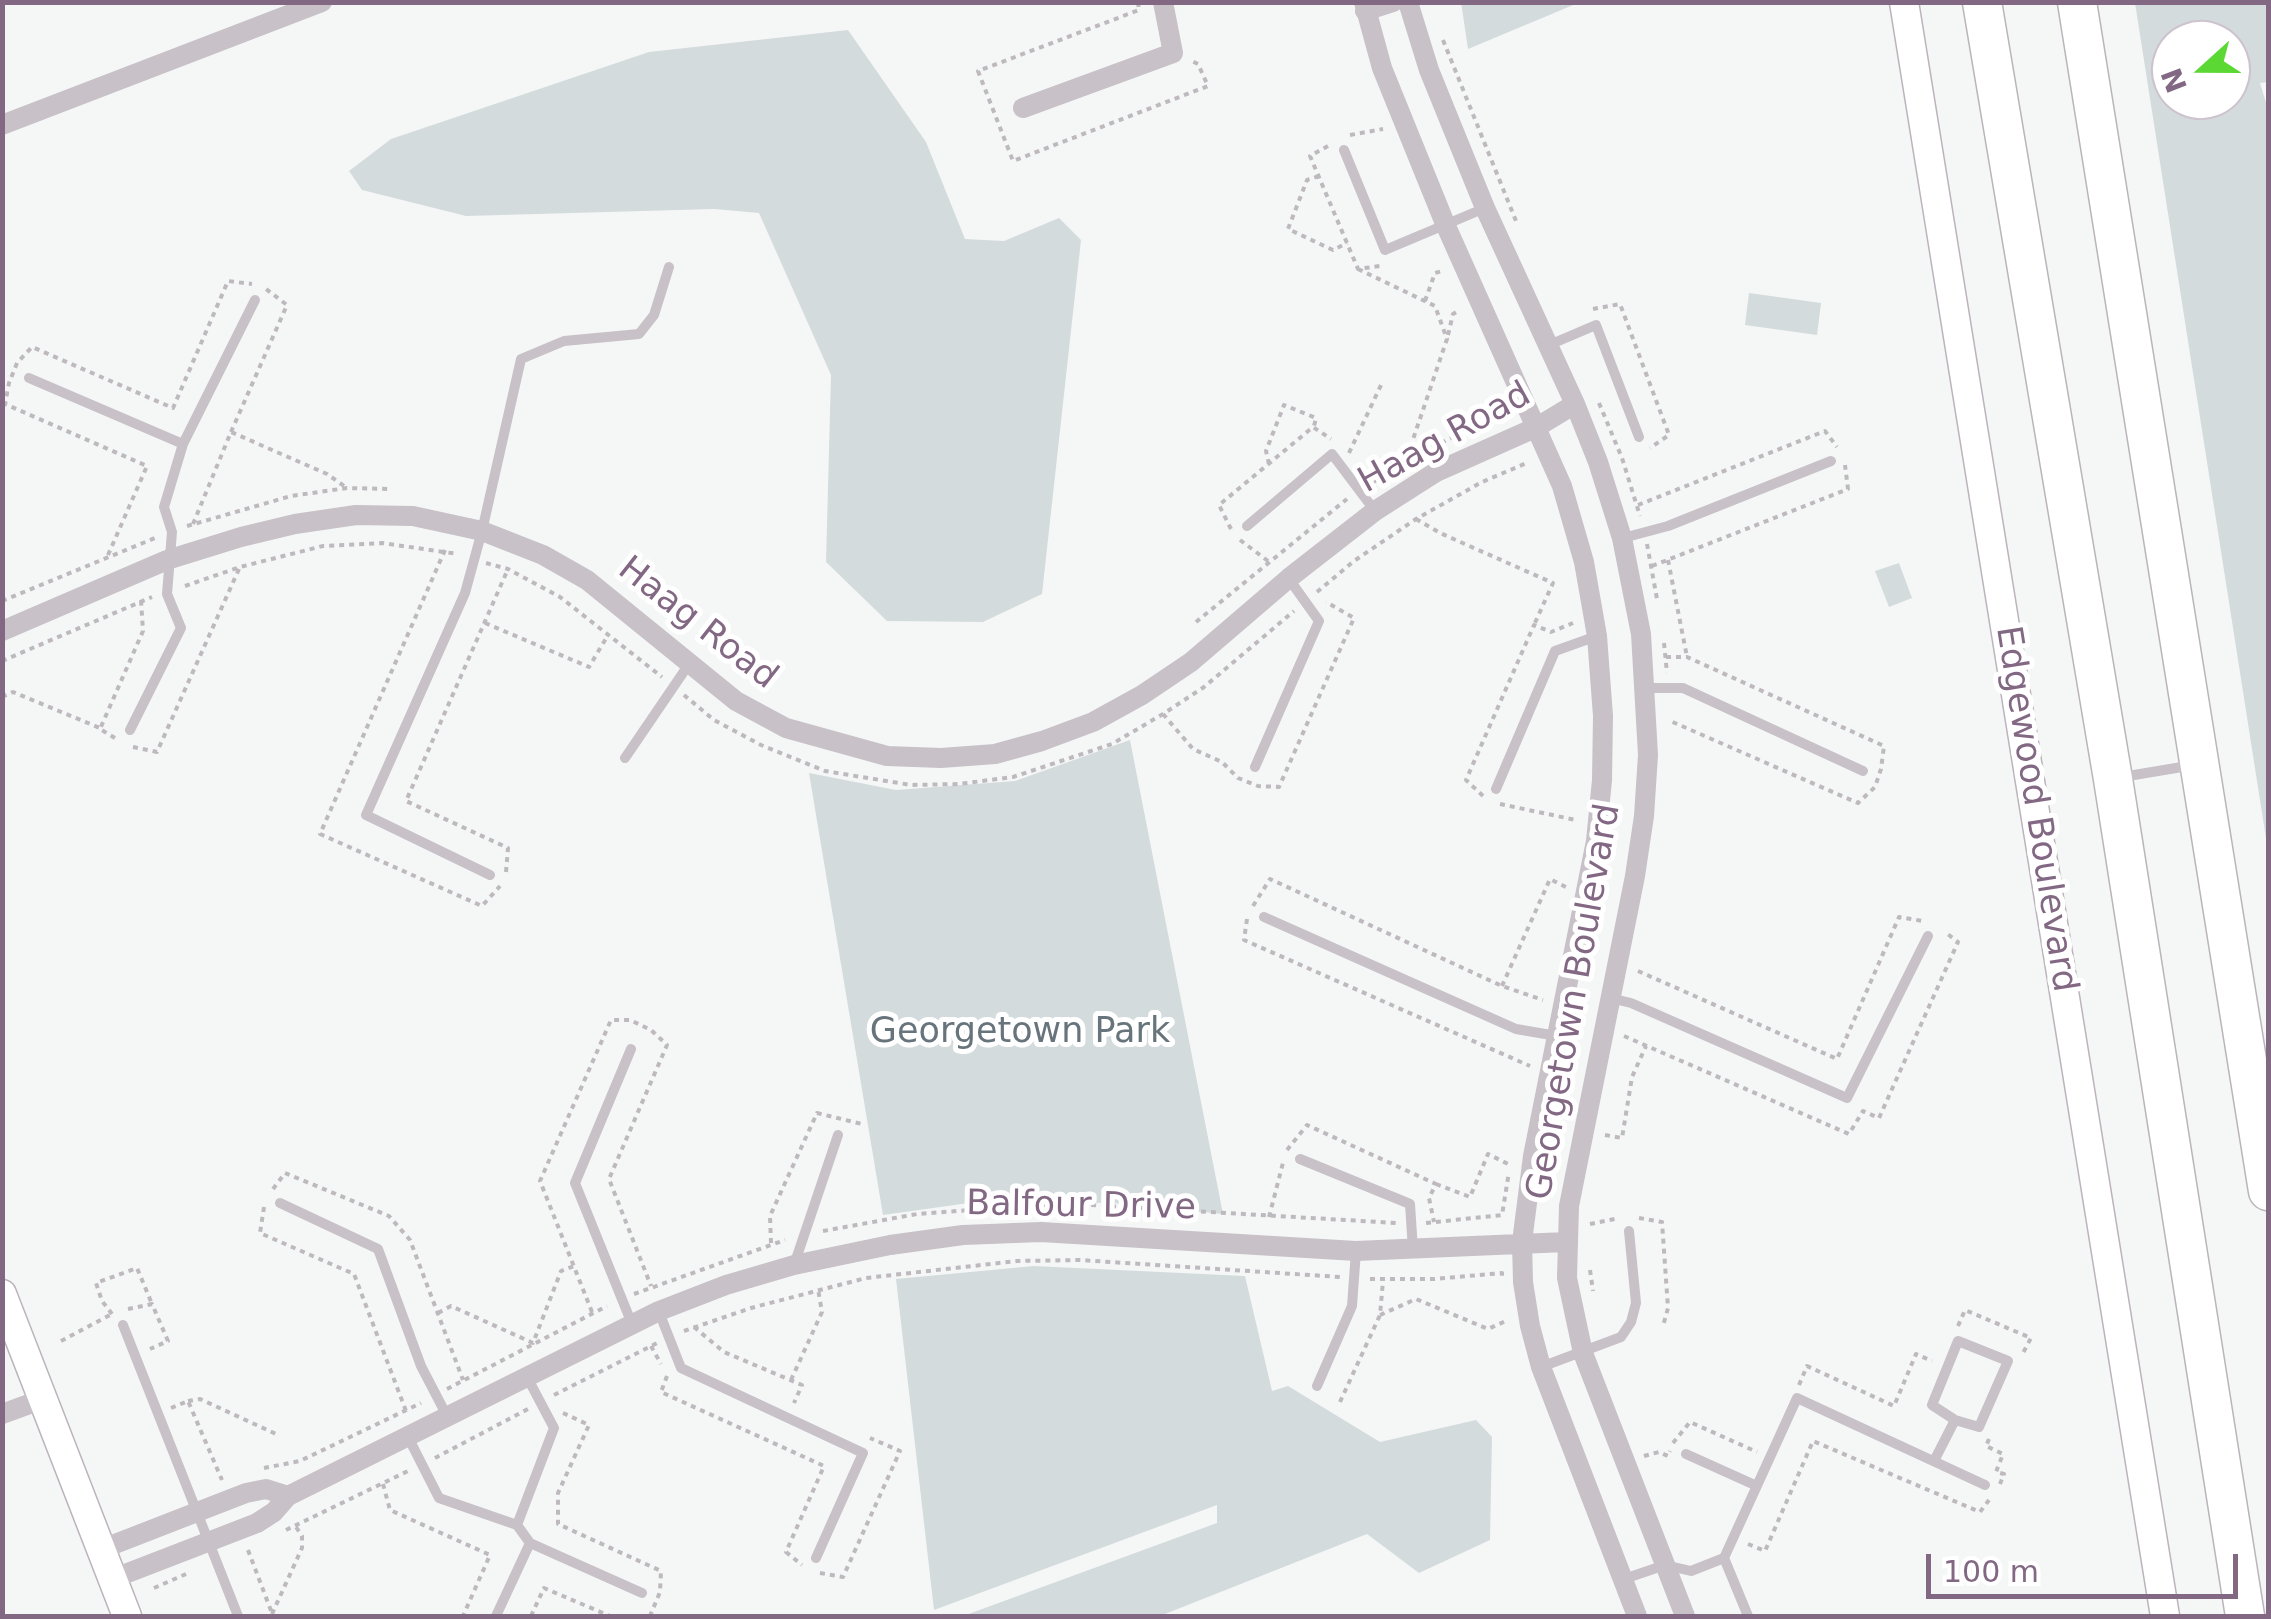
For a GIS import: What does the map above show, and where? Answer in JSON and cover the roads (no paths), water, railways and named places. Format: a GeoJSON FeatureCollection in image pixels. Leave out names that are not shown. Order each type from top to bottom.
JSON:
{"type":"FeatureCollection","features":[{"type":"Feature","properties":{"kind":"highway"},"geometry":{"type":"LineString","coordinates":[[1982,2],[2112,779],[2244,1616]]}},
{"type":"Feature","properties":{"kind":"highway"},"geometry":{"type":"LineString","coordinates":[[2077,2],[2268,1191]]}},
{"type":"Feature","properties":{"kind":"street"},"geometry":{"type":"LineString","coordinates":[[2,125],[322,2]]}},
{"type":"Feature","properties":{"kind":"street"},"geometry":{"type":"LineString","coordinates":[[1023,108],[1173,54],[1164,2]]}},
{"type":"Feature","properties":{"kind":"street"},"geometry":{"type":"LineString","coordinates":[[1364,7],[1393,2]]}},
{"type":"Feature","properties":{"kind":"street","name":"Georgetown Boulevard"},"geometry":{"type":"LineString","coordinates":[[1408,2],[1429,70],[1485,208],[1576,404],[1622,538],[1641,634],[1646,688],[1644,816],[1569,1206],[1566,1242],[1570,1297],[1583,1353],[1685,1616]]}},
{"type":"Feature","properties":{"kind":"street","name":"Edgewood Boulevard"},"geometry":{"type":"LineString","coordinates":[[1904,2],[2165,1616]]}},
{"type":"Feature","properties":{"kind":"street","name":"Georgetown Boulevard"},"geometry":{"type":"LineString","coordinates":[[1364,7],[1382,68],[1446,226],[1562,486],[1584,562],[1597,636],[1603,716],[1596,842],[1546,1034],[1522,1242],[1522,1282],[1542,1367],[1637,1616]]}},
{"type":"Feature","properties":{"kind":"street","name":"Haag Road"},"geometry":{"type":"LineString","coordinates":[[2,631],[167,560],[295,524],[356,515],[412,516],[482,531],[543,555],[587,580],[736,701],[786,728],[887,756],[942,758],[995,754],[1094,722],[1142,695],[1191,662],[1288,578],[1375,511],[1436,472],[1537,427],[1576,404]]}},
{"type":"Feature","properties":{"kind":"street","name":"Balfour Drive"},"geometry":{"type":"LineString","coordinates":[[112,1579],[257,1524],[288,1496],[659,1311],[726,1285],[794,1265],[963,1236],[1041,1232],[1356,1251],[1566,1242]]}},
{"type":"Feature","properties":{"kind":"street"},"geometry":{"type":"LineString","coordinates":[[2,1294],[126,1616]]}},
{"type":"Feature","properties":{"kind":"street"},"geometry":{"type":"LineString","coordinates":[[2,1414],[43,1399]]}},
{"type":"Feature","properties":{"kind":"street","name":"Balfour Drive"},"geometry":{"type":"LineString","coordinates":[[102,1550],[246,1493],[266,1490],[288,1496]]}},
{"type":"Feature","properties":{"kind":"lane"},"geometry":{"type":"LineString","coordinates":[[1344,150],[1385,250],[1485,208]]}},
{"type":"Feature","properties":{"kind":"lane"},"geometry":{"type":"LineString","coordinates":[[490,875],[366,815],[465,592],[521,359],[564,341],[639,334],[654,315],[669,267]]}},
{"type":"Feature","properties":{"kind":"lane"},"geometry":{"type":"LineString","coordinates":[[130,730],[181,628],[167,592],[172,532],[164,507],[183,444],[255,300]]}},
{"type":"Feature","properties":{"kind":"lane"},"geometry":{"type":"LineString","coordinates":[[1548,346],[1596,325],[1639,437]]}},
{"type":"Feature","properties":{"kind":"lane"},"geometry":{"type":"LineString","coordinates":[[29,378],[183,444]]}},
{"type":"Feature","properties":{"kind":"lane"},"geometry":{"type":"LineString","coordinates":[[1247,526],[1332,454],[1375,511]]}},
{"type":"Feature","properties":{"kind":"lane"},"geometry":{"type":"LineString","coordinates":[[1622,538],[1668,526],[1832,462]]}},
{"type":"Feature","properties":{"kind":"lane"},"geometry":{"type":"LineString","coordinates":[[1255,767],[1320,622],[1288,578]]}},
{"type":"Feature","properties":{"kind":"lane"},"geometry":{"type":"LineString","coordinates":[[1496,789],[1556,652],[1597,636]]}},
{"type":"Feature","properties":{"kind":"lane"},"geometry":{"type":"LineString","coordinates":[[624,758],[689,664]]}},
{"type":"Feature","properties":{"kind":"lane"},"geometry":{"type":"LineString","coordinates":[[1646,688],[1683,688],[1862,771]]}},
{"type":"Feature","properties":{"kind":"lane"},"geometry":{"type":"LineString","coordinates":[[2112,779],[2200,764]]}},
{"type":"Feature","properties":{"kind":"lane"},"geometry":{"type":"LineString","coordinates":[[1264,917],[1516,1029],[1546,1034]]}},
{"type":"Feature","properties":{"kind":"lane"},"geometry":{"type":"LineString","coordinates":[[1610,998],[1631,1003],[1846,1098],[1928,936]]}},
{"type":"Feature","properties":{"kind":"lane"},"geometry":{"type":"LineString","coordinates":[[631,1049],[575,1183],[632,1324]]}},
{"type":"Feature","properties":{"kind":"lane"},"geometry":{"type":"LineString","coordinates":[[794,1265],[838,1135]]}},
{"type":"Feature","properties":{"kind":"lane"},"geometry":{"type":"LineString","coordinates":[[1300,1159],[1410,1204],[1413,1251]]}},
{"type":"Feature","properties":{"kind":"lane"},"geometry":{"type":"LineString","coordinates":[[280,1203],[378,1250],[422,1366],[449,1419]]}},
{"type":"Feature","properties":{"kind":"lane"},"geometry":{"type":"LineString","coordinates":[[1542,1367],[1620,1337],[1632,1322],[1636,1304],[1629,1231]]}},
{"type":"Feature","properties":{"kind":"lane"},"geometry":{"type":"LineString","coordinates":[[1318,1386],[1352,1306],[1356,1251]]}},
{"type":"Feature","properties":{"kind":"lane"},"geometry":{"type":"LineString","coordinates":[[659,1311],[681,1368],[863,1453],[816,1558]]}},
{"type":"Feature","properties":{"kind":"lane"},"geometry":{"type":"LineString","coordinates":[[123,1325],[238,1616]]}},
{"type":"Feature","properties":{"kind":"lane"},"geometry":{"type":"LineString","coordinates":[[1958,1341],[2008,1361],[1978,1427],[1955,1420],[1932,1405],[1958,1341]]}},
{"type":"Feature","properties":{"kind":"lane"},"geometry":{"type":"LineString","coordinates":[[517,1526],[554,1428],[528,1377]]}},
{"type":"Feature","properties":{"kind":"lane"},"geometry":{"type":"LineString","coordinates":[[1623,1580],[1665,1564],[1691,1571],[1724,1558],[1798,1398],[1985,1485]]}},
{"type":"Feature","properties":{"kind":"lane"},"geometry":{"type":"LineString","coordinates":[[1934,1462],[1955,1420]]}},
{"type":"Feature","properties":{"kind":"lane"},"geometry":{"type":"LineString","coordinates":[[409,1438],[438,1498],[517,1526],[530,1542],[642,1594]]}},
{"type":"Feature","properties":{"kind":"lane"},"geometry":{"type":"LineString","coordinates":[[1686,1454],[1757,1486]]}},
{"type":"Feature","properties":{"kind":"lane"},"geometry":{"type":"LineString","coordinates":[[496,1616],[530,1542]]}},
{"type":"Feature","properties":{"kind":"lane"},"geometry":{"type":"LineString","coordinates":[[1724,1558],[1748,1616]]}},
{"type":"Feature","properties":{"kind":"park label","name":"Georgetown Park"},"geometry":{"type":"Point","coordinates":[1020,1033]}}]}
